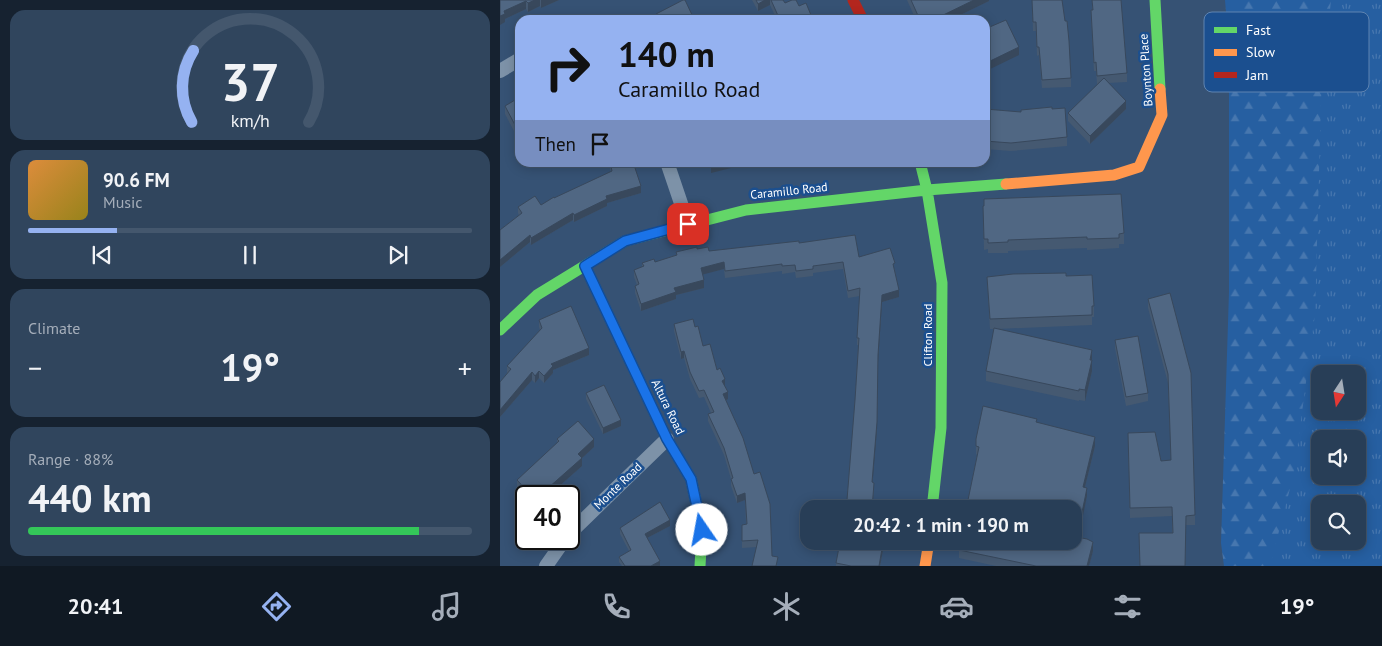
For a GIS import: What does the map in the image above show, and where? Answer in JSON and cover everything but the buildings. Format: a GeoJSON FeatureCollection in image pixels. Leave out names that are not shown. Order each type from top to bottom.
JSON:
{"type":"FeatureCollection","features":[{"type":"Feature","properties":{"kind":"street"},"geometry":{"type":"LineString","coordinates":[[853,0],[860,15]]}},
{"type":"Feature","properties":{"kind":"street","name":"Boynton Place"},"geometry":{"type":"LineString","coordinates":[[1114,175],[1139,167],[1162,115],[1154,0]]}},
{"type":"Feature","properties":{"kind":"street"},"geometry":{"type":"LineString","coordinates":[[500,71],[515,62]]}},
{"type":"Feature","properties":{"kind":"street"},"geometry":{"type":"LineString","coordinates":[[669,167],[688,224]]}},
{"type":"Feature","properties":{"kind":"street","name":"Clifton Road"},"geometry":{"type":"LineString","coordinates":[[921,167],[927,190],[942,283],[941,428],[933,500]]}},
{"type":"Feature","properties":{"kind":"street","name":"Caramillo Road"},"geometry":{"type":"LineString","coordinates":[[500,330],[537,295],[625,241],[688,224],[746,210],[927,190],[1114,175]]}},
{"type":"Feature","properties":{"kind":"street","name":"Altura Road"},"geometry":{"type":"LineString","coordinates":[[585,266],[667,439],[691,479],[702,530],[700,566]]}},
{"type":"Feature","properties":{"kind":"street","name":"Monte Road"},"geometry":{"type":"LineString","coordinates":[[580,523],[667,439]]}},
{"type":"Feature","properties":{"kind":"street"},"geometry":{"type":"LineString","coordinates":[[546,566],[557,550]]}},
{"type":"Feature","properties":{"kind":"street"},"geometry":{"type":"LineString","coordinates":[[925,566],[928,550]]}},
{"type":"Feature","properties":{"kind":"green space"},"geometry":{"type":"Polygon","coordinates":[[[1225,0],[1382,0],[1382,566],[1224,566],[1221,543],[1229,292],[1229,92],[1369,92],[1369,12],[1226,12],[1225,0]]]}},
{"type":"Feature","properties":{"kind":"green space"},"geometry":{"type":"Polygon","coordinates":[[[1331,0],[1382,0],[1382,566],[1270,566],[1294,473],[1315,314],[1322,92],[1369,92],[1369,12],[1330,12],[1331,0]]]}},
{"type":"Feature","properties":{"kind":"traffic: fast"},"geometry":{"type":"LineString","coordinates":[[1155,0],[1160,89]]}},
{"type":"Feature","properties":{"kind":"traffic: fast"},"geometry":{"type":"LineString","coordinates":[[921,167],[927,190],[942,283],[941,428],[933,500]]}},
{"type":"Feature","properties":{"kind":"traffic: fast"},"geometry":{"type":"LineString","coordinates":[[500,330],[537,295],[625,241],[746,210],[927,190],[1006,184]]}},
{"type":"Feature","properties":{"kind":"traffic: fast"},"geometry":{"type":"LineString","coordinates":[[585,266],[667,439],[691,479],[702,530],[700,566]]}},
{"type":"Feature","properties":{"kind":"traffic: slow"},"geometry":{"type":"LineString","coordinates":[[1006,184],[1114,175],[1139,167],[1162,115],[1160,89]]}},
{"type":"Feature","properties":{"kind":"traffic: slow"},"geometry":{"type":"LineString","coordinates":[[925,566],[928,550]]}},
{"type":"Feature","properties":{"kind":"traffic: jam"},"geometry":{"type":"LineString","coordinates":[[853,0],[860,15]]}},
{"type":"Feature","properties":{"kind":"route"},"geometry":{"type":"LineString","coordinates":[[688,224],[625,241],[585,266],[667,439],[691,479],[702,530]]}}]}
